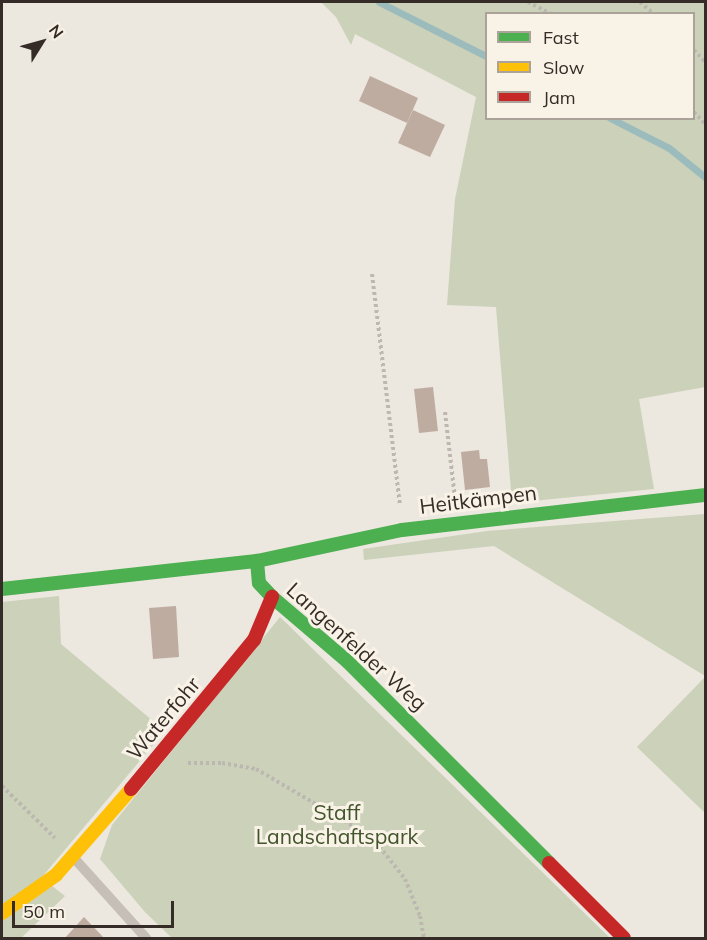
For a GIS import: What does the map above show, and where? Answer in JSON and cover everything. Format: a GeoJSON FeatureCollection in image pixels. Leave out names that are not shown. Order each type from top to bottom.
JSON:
{"type":"FeatureCollection","features":[{"type":"Feature","properties":{"kind":"street","name":"Heitkämpen"},"geometry":{"type":"LineString","coordinates":[[258,561],[402,530],[705,495]]}},
{"type":"Feature","properties":{"kind":"street"},"geometry":{"type":"LineString","coordinates":[[2,589],[258,561]]}},
{"type":"Feature","properties":{"kind":"street","name":"Langenfelder Weg"},"geometry":{"type":"LineString","coordinates":[[258,561],[259,583],[272,597],[364,678],[624,939]]}},
{"type":"Feature","properties":{"kind":"street","name":"Waterfohr"},"geometry":{"type":"LineString","coordinates":[[2,913],[56,875],[159,756],[254,640],[272,597]]}},
{"type":"Feature","properties":{"kind":"lane"},"geometry":{"type":"LineString","coordinates":[[72,856],[146,939]]}},
{"type":"Feature","properties":{"kind":"path"},"geometry":{"type":"LineString","coordinates":[[528,2],[548,12]]}},
{"type":"Feature","properties":{"kind":"path"},"geometry":{"type":"LineString","coordinates":[[640,2],[652,12]]}},
{"type":"Feature","properties":{"kind":"path"},"geometry":{"type":"LineString","coordinates":[[695,113],[705,125]]}},
{"type":"Feature","properties":{"kind":"path"},"geometry":{"type":"LineString","coordinates":[[372,274],[402,530]]}},
{"type":"Feature","properties":{"kind":"path"},"geometry":{"type":"LineString","coordinates":[[445,412],[458,523]]}},
{"type":"Feature","properties":{"kind":"path"},"geometry":{"type":"LineString","coordinates":[[159,756],[178,763],[222,763],[256,769],[372,837],[409,888],[424,939]]}},
{"type":"Feature","properties":{"kind":"path"},"geometry":{"type":"LineString","coordinates":[[2,786],[72,856]]}},
{"type":"Feature","properties":{"kind":"green space"},"geometry":{"type":"Polygon","coordinates":[[[321,2],[705,2],[705,387],[639,399],[654,489],[512,503],[496,307],[447,305],[455,199],[476,97],[355,34],[351,45],[336,17],[321,2]]]}},
{"type":"Feature","properties":{"kind":"green space"},"geometry":{"type":"Polygon","coordinates":[[[705,514],[705,676],[494,546],[364,560],[363,549],[487,531],[705,514]]]}},
{"type":"Feature","properties":{"kind":"green space"},"geometry":{"type":"Polygon","coordinates":[[[59,596],[61,644],[165,731],[42,877],[2,906],[2,602],[59,596]]]}},
{"type":"Feature","properties":{"kind":"green space","name":"Staff Landschaftspark"},"geometry":{"type":"Polygon","coordinates":[[[280,617],[610,938],[172,938],[145,912],[100,859],[112,825],[280,617]]]}},
{"type":"Feature","properties":{"kind":"green space"},"geometry":{"type":"Polygon","coordinates":[[[705,677],[705,813],[637,747],[705,677]]]}},
{"type":"Feature","properties":{"kind":"green space"},"geometry":{"type":"Polygon","coordinates":[[[52,886],[65,896],[21,938],[2,938],[2,921],[52,886]]]}},
{"type":"Feature","properties":{"kind":"building"},"geometry":{"type":"Polygon","coordinates":[[[370,76],[418,98],[407,123],[359,101],[370,76]]]}},
{"type":"Feature","properties":{"kind":"building"},"geometry":{"type":"Polygon","coordinates":[[[413,110],[445,125],[430,157],[398,143],[413,110]]]}},
{"type":"Feature","properties":{"kind":"building"},"geometry":{"type":"Polygon","coordinates":[[[433,387],[438,431],[419,433],[414,389],[433,387]]]}},
{"type":"Feature","properties":{"kind":"building"},"geometry":{"type":"Polygon","coordinates":[[[479,450],[480,459],[487,459],[490,487],[465,490],[461,452],[479,450]]]}},
{"type":"Feature","properties":{"kind":"building"},"geometry":{"type":"Polygon","coordinates":[[[176,606],[179,657],[153,659],[149,608],[176,606]]]}},
{"type":"Feature","properties":{"kind":"building"},"geometry":{"type":"Polygon","coordinates":[[[84,917],[105,939],[64,939],[84,917]]]}},
{"type":"Feature","properties":{"kind":"waterway"},"geometry":{"type":"LineString","coordinates":[[379,2],[485,55]]}},
{"type":"Feature","properties":{"kind":"waterway"},"geometry":{"type":"LineString","coordinates":[[614,120],[669,148],[706,178]]}},
{"type":"Feature","properties":{"kind":"traffic: fast"},"geometry":{"type":"LineString","coordinates":[[2,589],[257,561],[402,530],[706,495]]}},
{"type":"Feature","properties":{"kind":"traffic: fast"},"geometry":{"type":"LineString","coordinates":[[257,561],[259,583],[272,597],[348,662],[549,863]]}},
{"type":"Feature","properties":{"kind":"traffic: slow"},"geometry":{"type":"LineString","coordinates":[[2,913],[56,875],[131,789]]}},
{"type":"Feature","properties":{"kind":"traffic: jam"},"geometry":{"type":"LineString","coordinates":[[131,789],[254,640],[272,597]]}},
{"type":"Feature","properties":{"kind":"traffic: jam"},"geometry":{"type":"LineString","coordinates":[[549,863],[624,938]]}}]}
